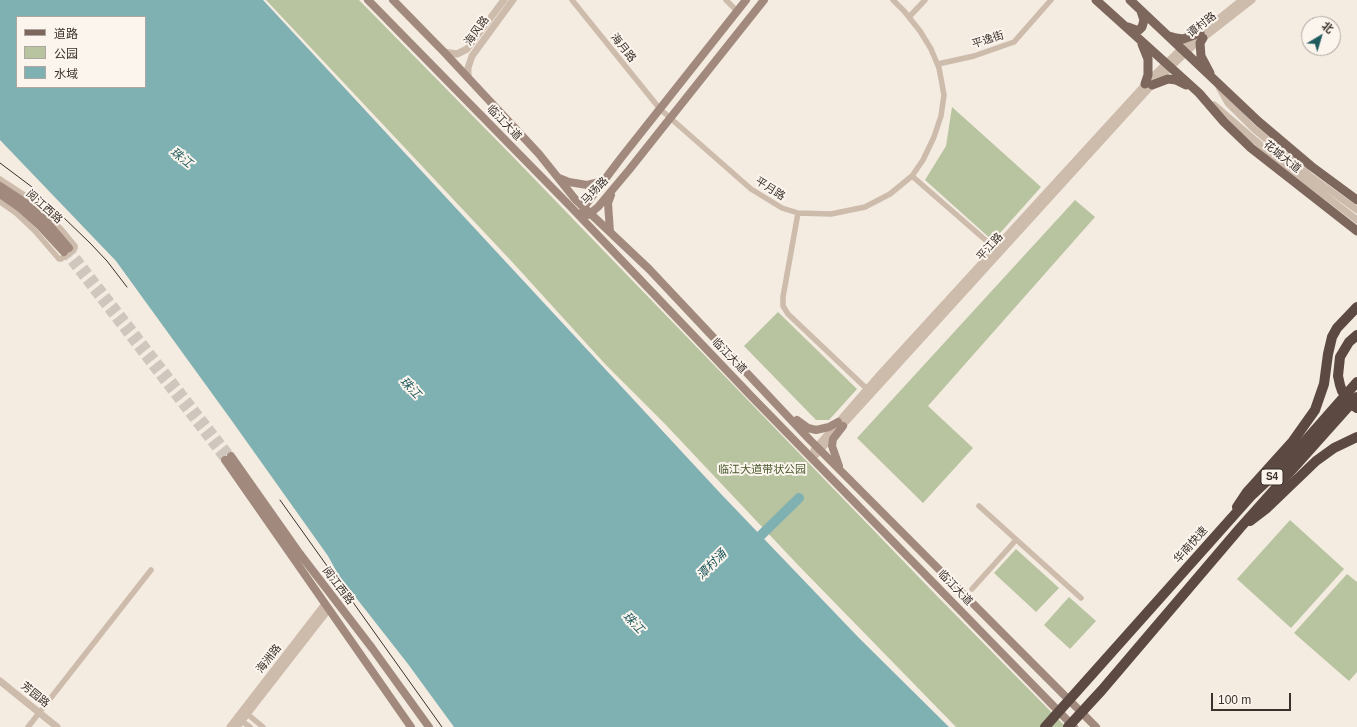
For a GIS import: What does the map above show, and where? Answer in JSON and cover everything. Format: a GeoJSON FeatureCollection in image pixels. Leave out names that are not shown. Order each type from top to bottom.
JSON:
{"type":"FeatureCollection","features":[{"type":"Feature","properties":{"kind":"highway"},"geometry":{"type":"LineString","coordinates":[[1227,523],[1247,492],[1309,421],[1315,410],[1324,384],[1332,336],[1337,328],[1357,307]]}},
{"type":"Feature","properties":{"kind":"highway"},"geometry":{"type":"LineString","coordinates":[[1357,335],[1349,342],[1340,358],[1338,365],[1340,385],[1347,398],[1357,408]]}},
{"type":"Feature","properties":{"kind":"highway","name":"华南快速"},"geometry":{"type":"LineString","coordinates":[[1046,727],[1227,523],[1283,466],[1357,382]]}},
{"type":"Feature","properties":{"kind":"highway","name":"S4"},"geometry":{"type":"LineString","coordinates":[[1068,727],[1112,679],[1240,528],[1357,397]]}},
{"type":"Feature","properties":{"kind":"highway"},"geometry":{"type":"LineString","coordinates":[[1240,528],[1267,508],[1316,461],[1334,448],[1357,437]]}},
{"type":"Feature","properties":{"kind":"main road","name":"临江大道"},"geometry":{"type":"LineString","coordinates":[[368,0],[1074,727]]}},
{"type":"Feature","properties":{"kind":"main road","name":"临江大道"},"geometry":{"type":"LineString","coordinates":[[392,0],[444,52],[539,154],[556,177],[584,207],[649,269],[818,448],[1096,727]]}},
{"type":"Feature","properties":{"kind":"main road","name":"马场路"},"geometry":{"type":"LineString","coordinates":[[581,218],[584,207],[746,0]]}},
{"type":"Feature","properties":{"kind":"main road","name":"马场路"},"geometry":{"type":"LineString","coordinates":[[581,218],[591,213],[598,207],[613,190],[764,0]]}},
{"type":"Feature","properties":{"kind":"main road","name":"花城大道"},"geometry":{"type":"LineString","coordinates":[[1096,0],[1199,93],[1224,122],[1251,148],[1357,231]]}},
{"type":"Feature","properties":{"kind":"main road","name":"花城大道"},"geometry":{"type":"LineString","coordinates":[[1130,0],[1216,83],[1284,144],[1357,200]]}},
{"type":"Feature","properties":{"kind":"main road"},"geometry":{"type":"LineString","coordinates":[[1125,25],[1139,30],[1144,24],[1140,10]]}},
{"type":"Feature","properties":{"kind":"main road"},"geometry":{"type":"LineString","coordinates":[[1125,25],[1144,46],[1147,52],[1149,84],[1172,79],[1185,84],[1199,93]]}},
{"type":"Feature","properties":{"kind":"main road"},"geometry":{"type":"LineString","coordinates":[[1164,34],[1179,39],[1201,36],[1201,56],[1216,83]]}},
{"type":"Feature","properties":{"kind":"main road"},"geometry":{"type":"LineString","coordinates":[[528,164],[534,166],[538,165],[540,158],[539,154]]}},
{"type":"Feature","properties":{"kind":"main road"},"geometry":{"type":"LineString","coordinates":[[556,177],[569,182],[588,185],[604,181],[605,190],[613,190],[608,203],[610,232]]}},
{"type":"Feature","properties":{"kind":"main road","name":"阅江西路"},"geometry":{"type":"LineString","coordinates":[[0,186],[23,201],[46,221],[67,250],[20,208],[0,194]]}},
{"type":"Feature","properties":{"kind":"main road"},"geometry":{"type":"LineString","coordinates":[[641,280],[639,274],[641,270],[649,269]]}},
{"type":"Feature","properties":{"kind":"main road"},"geometry":{"type":"LineString","coordinates":[[753,398],[760,399],[762,396],[762,389]]}},
{"type":"Feature","properties":{"kind":"main road"},"geometry":{"type":"LineString","coordinates":[[782,410],[808,428],[816,430],[840,424]]}},
{"type":"Feature","properties":{"kind":"main road"},"geometry":{"type":"LineString","coordinates":[[840,424],[833,439],[832,446],[842,472]]}},
{"type":"Feature","properties":{"kind":"main road","name":"阅江西路"},"geometry":{"type":"LineString","coordinates":[[411,727],[327,607],[228,458],[372,648],[429,727]]}},
{"type":"Feature","properties":{"kind":"street","name":"海风路"},"geometry":{"type":"LineString","coordinates":[[444,52],[457,54],[467,49],[504,0]]}},
{"type":"Feature","properties":{"kind":"street","name":"海风路"},"geometry":{"type":"LineString","coordinates":[[468,78],[468,68],[472,56],[512,0]]}},
{"type":"Feature","properties":{"kind":"street","name":"海月路"},"geometry":{"type":"LineString","coordinates":[[572,0],[660,109]]}},
{"type":"Feature","properties":{"kind":"street"},"geometry":{"type":"LineString","coordinates":[[726,0],[737,11]]}},
{"type":"Feature","properties":{"kind":"street","name":"平月路"},"geometry":{"type":"LineString","coordinates":[[660,109],[751,190],[782,208],[798,213],[831,214],[865,207],[890,194],[912,176],[926,154],[934,137],[941,116],[944,95],[938,64],[920,31],[893,0]]}},
{"type":"Feature","properties":{"kind":"street"},"geometry":{"type":"LineString","coordinates":[[909,17],[925,0]]}},
{"type":"Feature","properties":{"kind":"street","name":"平逸街"},"geometry":{"type":"LineString","coordinates":[[938,64],[974,56],[1014,42],[1051,0]]}},
{"type":"Feature","properties":{"kind":"street","name":"谭村路"},"geometry":{"type":"LineString","coordinates":[[1183,51],[1242,0]]}},
{"type":"Feature","properties":{"kind":"street","name":"谭村路"},"geometry":{"type":"LineString","coordinates":[[1201,36],[1252,0]]}},
{"type":"Feature","properties":{"kind":"street","name":"平江路"},"geometry":{"type":"LineString","coordinates":[[811,456],[1149,84],[1183,51]]}},
{"type":"Feature","properties":{"kind":"street","name":"花城大道"},"geometry":{"type":"LineString","coordinates":[[1216,83],[1228,103],[1249,124],[1310,176],[1357,210]]}},
{"type":"Feature","properties":{"kind":"street","name":"花城大道"},"geometry":{"type":"LineString","coordinates":[[1199,93],[1272,156],[1357,220]]}},
{"type":"Feature","properties":{"kind":"street"},"geometry":{"type":"LineString","coordinates":[[912,176],[998,251]]}},
{"type":"Feature","properties":{"kind":"street"},"geometry":{"type":"LineString","coordinates":[[0,179],[26,196],[44,212],[61,229],[75,248],[59,259],[35,231],[16,213],[0,202]]}},
{"type":"Feature","properties":{"kind":"street"},"geometry":{"type":"LineString","coordinates":[[798,213],[783,297],[783,306],[788,314],[867,389]]}},
{"type":"Feature","properties":{"kind":"street","name":"平江路"},"geometry":{"type":"LineString","coordinates":[[840,424],[867,389],[998,251]]}},
{"type":"Feature","properties":{"kind":"street"},"geometry":{"type":"LineString","coordinates":[[979,506],[1081,598]]}},
{"type":"Feature","properties":{"kind":"street"},"geometry":{"type":"LineString","coordinates":[[972,589],[1016,540]]}},
{"type":"Feature","properties":{"kind":"street"},"geometry":{"type":"LineString","coordinates":[[28,727],[151,570]]}},
{"type":"Feature","properties":{"kind":"street","name":"海洲路"},"geometry":{"type":"LineString","coordinates":[[237,727],[245,712],[327,607]]}},
{"type":"Feature","properties":{"kind":"street","name":"芳园路"},"geometry":{"type":"LineString","coordinates":[[0,681],[57,727]]}},
{"type":"Feature","properties":{"kind":"street"},"geometry":{"type":"LineString","coordinates":[[245,712],[263,727]]}},
{"type":"Feature","properties":{"kind":"street"},"geometry":{"type":"LineString","coordinates":[[240,719],[250,727]]}},
{"type":"Feature","properties":{"kind":"street","name":"海洲路"},"geometry":{"type":"LineString","coordinates":[[230,727],[240,719]]}},
{"type":"Feature","properties":{"kind":"green space","name":"临江大道带状公园"},"geometry":{"type":"Polygon","coordinates":[[[266,0],[359,0],[1066,727],[956,727],[798,565],[665,424],[606,365],[515,265],[266,0]]]}},
{"type":"Feature","properties":{"kind":"green space"},"geometry":{"type":"Polygon","coordinates":[[[952,107],[1041,187],[993,241],[925,180],[946,146],[952,107]]]}},
{"type":"Feature","properties":{"kind":"green space"},"geometry":{"type":"Polygon","coordinates":[[[1075,200],[1095,217],[928,406],[973,448],[923,503],[857,438],[1075,200]]]}},
{"type":"Feature","properties":{"kind":"green space"},"geometry":{"type":"Polygon","coordinates":[[[778,312],[857,389],[829,420],[816,420],[744,346],[778,312]]]}},
{"type":"Feature","properties":{"kind":"green space"},"geometry":{"type":"Polygon","coordinates":[[[1290,520],[1344,569],[1291,628],[1237,579],[1290,520]]]}},
{"type":"Feature","properties":{"kind":"green space"},"geometry":{"type":"Polygon","coordinates":[[[1016,549],[1059,588],[1036,612],[994,573],[1016,549]]]}},
{"type":"Feature","properties":{"kind":"green space"},"geometry":{"type":"Polygon","coordinates":[[[1347,574],[1357,582],[1357,672],[1349,681],[1294,633],[1347,574]]]}},
{"type":"Feature","properties":{"kind":"green space"},"geometry":{"type":"Polygon","coordinates":[[[1069,597],[1096,621],[1070,649],[1044,625],[1069,597]]]}},
{"type":"Feature","properties":{"kind":"water","name":"珠江"},"geometry":{"type":"Polygon","coordinates":[[[0,0],[263,0],[721,494],[859,638],[949,727],[454,727],[408,664],[339,576],[328,556],[116,261],[0,140],[0,0]]]}},
{"type":"Feature","properties":{"kind":"waterway","name":"潭村涌"},"geometry":{"type":"LineString","coordinates":[[752,544],[799,498]]}},
{"type":"Feature","properties":{"kind":"tunnel"},"geometry":{"type":"LineString","coordinates":[[69,248],[231,456]]}},
{"type":"Feature","properties":{"kind":"tunnel"},"geometry":{"type":"LineString","coordinates":[[64,252],[225,460]]}},
{"type":"Feature","properties":{"kind":"tram line"},"geometry":{"type":"LineString","coordinates":[[0,163],[32,187],[90,243],[107,261],[127,287]]}},
{"type":"Feature","properties":{"kind":"tram line"},"geometry":{"type":"LineString","coordinates":[[280,500],[442,727]]}}]}
